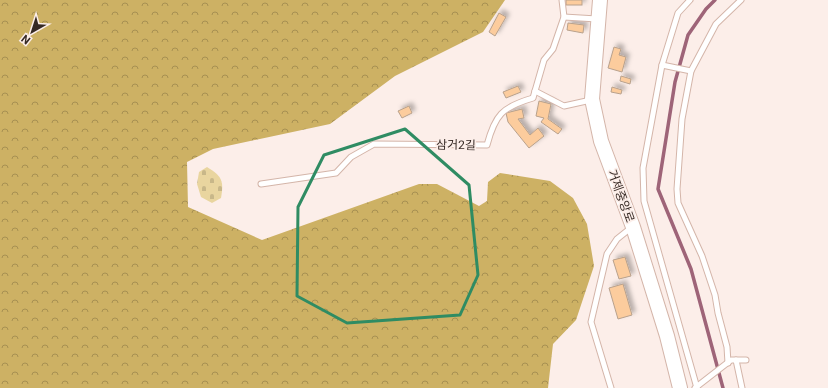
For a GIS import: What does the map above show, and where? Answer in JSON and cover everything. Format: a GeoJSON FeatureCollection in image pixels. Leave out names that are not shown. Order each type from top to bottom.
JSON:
{"type":"FeatureCollection","features":[{"type":"Feature","properties":{"kind":"main road","name":"거제중앙로"},"geometry":{"type":"LineString","coordinates":[[600,0],[592,99],[601,141],[633,227],[667,336],[680,388]]}},
{"type":"Feature","properties":{"kind":"lane"},"geometry":{"type":"LineString","coordinates":[[562,0],[564,17],[553,49],[544,60],[535,91],[564,106],[592,99]]}},
{"type":"Feature","properties":{"kind":"lane"},"geometry":{"type":"LineString","coordinates":[[690,0],[678,13],[662,65],[643,168],[644,200],[696,388],[731,360],[746,360]]}},
{"type":"Feature","properties":{"kind":"lane"},"geometry":{"type":"LineString","coordinates":[[728,363],[727,347],[707,271],[678,203],[677,189],[680,135],[691,71],[716,24],[741,0]]}},
{"type":"Feature","properties":{"kind":"lane"},"geometry":{"type":"LineString","coordinates":[[564,17],[598,19]]}},
{"type":"Feature","properties":{"kind":"lane"},"geometry":{"type":"LineString","coordinates":[[662,65],[691,71]]}},
{"type":"Feature","properties":{"kind":"lane","name":"삼거2길"},"geometry":{"type":"LineString","coordinates":[[261,184],[336,174],[351,157],[374,144],[486,145],[492,125],[500,114],[518,102],[533,98],[535,91]]}},
{"type":"Feature","properties":{"kind":"lane"},"geometry":{"type":"LineString","coordinates":[[611,388],[591,322],[607,254],[617,239],[633,227]]}},
{"type":"Feature","properties":{"kind":"lane"},"geometry":{"type":"LineString","coordinates":[[736,360],[742,388]]}},
{"type":"Feature","properties":{"kind":"highlighted area"},"geometry":{"type":"Polygon","coordinates":[[[405,129],[469,185],[478,275],[460,315],[347,323],[297,296],[298,207],[324,155],[405,129]]]}},
{"type":"Feature","properties":{"kind":"green space"},"geometry":{"type":"Polygon","coordinates":[[[0,0],[505,0],[483,32],[395,76],[330,124],[213,149],[187,162],[188,207],[262,240],[419,184],[437,184],[479,206],[487,201],[488,182],[500,173],[550,181],[573,198],[587,224],[594,266],[576,320],[553,344],[548,388],[0,388],[0,0]]]}},
{"type":"Feature","properties":{"kind":"green space"},"geometry":{"type":"Polygon","coordinates":[[[207,167],[219,176],[222,183],[221,198],[212,203],[201,197],[197,184],[199,172],[207,167]]]}},
{"type":"Feature","properties":{"kind":"building"},"geometry":{"type":"Polygon","coordinates":[[[566,0],[582,0],[582,5],[566,5],[566,0]]]}},
{"type":"Feature","properties":{"kind":"building"},"geometry":{"type":"Polygon","coordinates":[[[499,13],[506,17],[495,36],[489,32],[499,13]]]}},
{"type":"Feature","properties":{"kind":"building"},"geometry":{"type":"Polygon","coordinates":[[[568,23],[584,25],[583,33],[567,30],[568,23]]]}},
{"type":"Feature","properties":{"kind":"building"},"geometry":{"type":"Polygon","coordinates":[[[614,47],[621,49],[619,55],[626,57],[622,72],[608,68],[614,47]]]}},
{"type":"Feature","properties":{"kind":"building"},"geometry":{"type":"Polygon","coordinates":[[[621,76],[631,79],[630,84],[620,81],[621,76]]]}},
{"type":"Feature","properties":{"kind":"building"},"geometry":{"type":"Polygon","coordinates":[[[518,86],[521,92],[506,98],[503,92],[518,86]]]}},
{"type":"Feature","properties":{"kind":"building"},"geometry":{"type":"Polygon","coordinates":[[[612,87],[622,90],[621,94],[611,92],[612,87]]]}},
{"type":"Feature","properties":{"kind":"building"},"geometry":{"type":"Polygon","coordinates":[[[539,101],[551,104],[548,119],[562,129],[558,134],[541,122],[544,118],[536,116],[539,101]]]}},
{"type":"Feature","properties":{"kind":"building"},"geometry":{"type":"Polygon","coordinates":[[[409,106],[412,113],[402,118],[398,111],[409,106]]]}},
{"type":"Feature","properties":{"kind":"building"},"geometry":{"type":"Polygon","coordinates":[[[522,109],[524,118],[518,119],[530,135],[538,128],[544,136],[529,148],[508,122],[506,113],[522,109]]]}},
{"type":"Feature","properties":{"kind":"building"},"geometry":{"type":"Polygon","coordinates":[[[625,257],[631,276],[619,279],[613,260],[625,257]]]}},
{"type":"Feature","properties":{"kind":"building"},"geometry":{"type":"Polygon","coordinates":[[[623,284],[632,315],[618,319],[609,288],[623,284]]]}},
{"type":"Feature","properties":{"kind":"waterway"},"geometry":{"type":"LineString","coordinates":[[715,0],[706,9],[688,35],[675,82],[658,189],[691,269],[723,388]]}}]}
